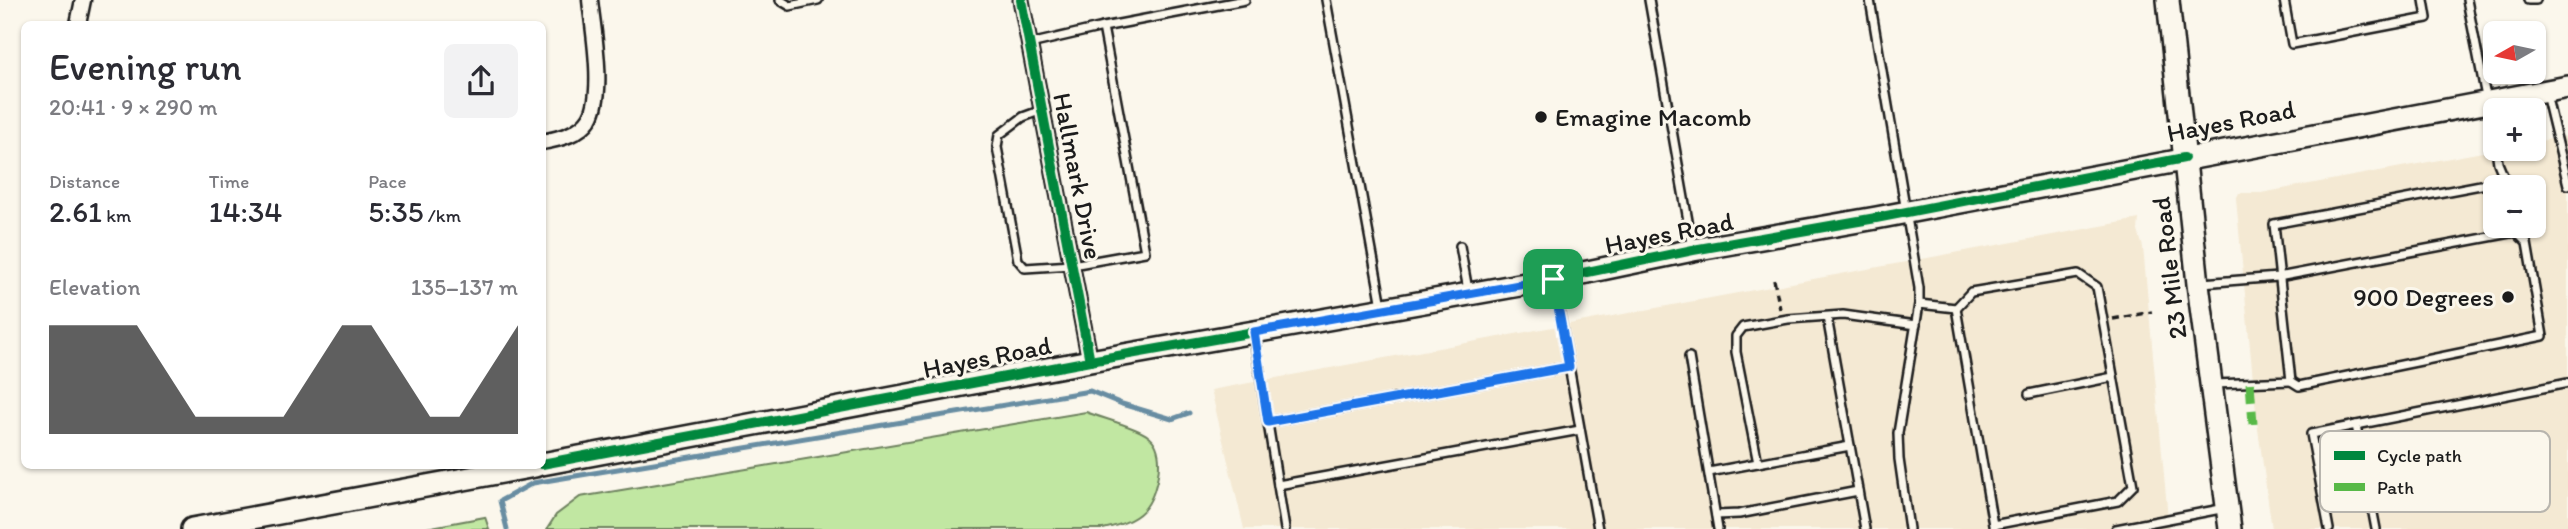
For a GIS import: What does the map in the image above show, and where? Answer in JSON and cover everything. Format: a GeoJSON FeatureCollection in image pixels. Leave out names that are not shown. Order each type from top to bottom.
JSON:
{"type":"FeatureCollection","features":[{"type":"Feature","properties":{"kind":"street"},"geometry":{"type":"LineString","coordinates":[[79,21],[83,0]]}},
{"type":"Feature","properties":{"kind":"street"},"geometry":{"type":"LineString","coordinates":[[546,141],[561,139],[590,118],[596,96],[597,64],[590,0]]}},
{"type":"Feature","properties":{"kind":"street","name":"Hallmark Drive"},"geometry":{"type":"LineString","coordinates":[[1021,0],[1090,360]]}},
{"type":"Feature","properties":{"kind":"street","name":"23 Mile Road"},"geometry":{"type":"LineString","coordinates":[[2168,0],[2198,284],[2228,519]]}},
{"type":"Feature","properties":{"kind":"street","name":"Hayes Road"},"geometry":{"type":"LineString","coordinates":[[2508,98],[2568,87]]}},
{"type":"Feature","properties":{"kind":"street","name":"Hayes Road"},"geometry":{"type":"LineString","coordinates":[[546,463],[1090,360],[1553,279],[1693,250],[2483,103]]}},
{"type":"Feature","properties":{"kind":"street"},"geometry":{"type":"LineString","coordinates":[[192,529],[443,474],[495,469]]}},
{"type":"Feature","properties":{"kind":"lane"},"geometry":{"type":"LineString","coordinates":[[780,0],[790,6],[818,0]]}},
{"type":"Feature","properties":{"kind":"lane"},"geometry":{"type":"LineString","coordinates":[[1029,44],[1204,4],[1245,0]]}},
{"type":"Feature","properties":{"kind":"lane"},"geometry":{"type":"LineString","coordinates":[[1326,0],[1382,310]]}},
{"type":"Feature","properties":{"kind":"lane"},"geometry":{"type":"LineString","coordinates":[[1649,0],[1693,250]]}},
{"type":"Feature","properties":{"kind":"lane"},"geometry":{"type":"LineString","coordinates":[[1870,0],[1919,288],[1916,325],[1898,433],[1909,529]]}},
{"type":"Feature","properties":{"kind":"lane"},"geometry":{"type":"LineString","coordinates":[[2284,0],[2292,44],[2427,18],[2424,0]]}},
{"type":"Feature","properties":{"kind":"lane"},"geometry":{"type":"LineString","coordinates":[[2467,0],[2486,98]]}},
{"type":"Feature","properties":{"kind":"lane"},"geometry":{"type":"LineString","coordinates":[[2528,0],[2536,0]]}},
{"type":"Feature","properties":{"kind":"lane"},"geometry":{"type":"LineString","coordinates":[[1042,110],[1023,117],[999,135],[997,147],[1018,260],[1025,268],[1072,265],[1145,252],[1103,27]]}},
{"type":"Feature","properties":{"kind":"lane"},"geometry":{"type":"LineString","coordinates":[[2546,91],[2568,185]]}},
{"type":"Feature","properties":{"kind":"lane"},"geometry":{"type":"LineString","coordinates":[[2291,381],[2274,224],[2483,188]]}},
{"type":"Feature","properties":{"kind":"lane"},"geometry":{"type":"LineString","coordinates":[[2198,284],[2278,277],[2483,236]]}},
{"type":"Feature","properties":{"kind":"lane"},"geometry":{"type":"LineString","coordinates":[[2211,384],[2291,381],[2299,386],[2543,336],[2526,243],[2522,238]]}},
{"type":"Feature","properties":{"kind":"lane"},"geometry":{"type":"LineString","coordinates":[[1460,246],[1469,294]]}},
{"type":"Feature","properties":{"kind":"lane"},"geometry":{"type":"LineString","coordinates":[[2078,274],[2096,287],[2133,486],[2118,501],[1994,527],[1956,308],[1971,292],[2078,274]]}},
{"type":"Feature","properties":{"kind":"lane"},"geometry":{"type":"LineString","coordinates":[[1553,279],[1598,529]]}},
{"type":"Feature","properties":{"kind":"lane"},"geometry":{"type":"LineString","coordinates":[[1919,304],[1956,308]]}},
{"type":"Feature","properties":{"kind":"lane"},"geometry":{"type":"LineString","coordinates":[[1758,463],[1735,352],[1736,335],[1743,327],[1782,320],[1843,315],[1916,325]]}},
{"type":"Feature","properties":{"kind":"lane"},"geometry":{"type":"LineString","coordinates":[[1827,317],[1865,529]]}},
{"type":"Feature","properties":{"kind":"lane"},"geometry":{"type":"LineString","coordinates":[[1254,332],[1285,529]]}},
{"type":"Feature","properties":{"kind":"lane"},"geometry":{"type":"LineString","coordinates":[[1689,357],[1718,529]]}},
{"type":"Feature","properties":{"kind":"lane"},"geometry":{"type":"LineString","coordinates":[[1268,422],[1569,367]]}},
{"type":"Feature","properties":{"kind":"lane"},"geometry":{"type":"LineString","coordinates":[[2029,394],[2113,377]]}},
{"type":"Feature","properties":{"kind":"lane"},"geometry":{"type":"LineString","coordinates":[[2327,431],[2568,383]]}},
{"type":"Feature","properties":{"kind":"lane"},"geometry":{"type":"LineString","coordinates":[[2356,425],[2357,431]]}},
{"type":"Feature","properties":{"kind":"lane"},"geometry":{"type":"LineString","coordinates":[[1278,485],[1580,430]]}},
{"type":"Feature","properties":{"kind":"lane"},"geometry":{"type":"LineString","coordinates":[[2320,432],[2312,434],[2320,479]]}},
{"type":"Feature","properties":{"kind":"lane"},"geometry":{"type":"LineString","coordinates":[[1709,472],[1850,446]]}},
{"type":"Feature","properties":{"kind":"lane"},"geometry":{"type":"LineString","coordinates":[[1716,515],[1739,514],[1858,491]]}},
{"type":"Feature","properties":{"kind":"lane"},"geometry":{"type":"LineString","coordinates":[[2116,529],[2228,519]]}},
{"type":"Feature","properties":{"kind":"path"},"geometry":{"type":"LineString","coordinates":[[1774,280],[1782,320]]}},
{"type":"Feature","properties":{"kind":"path"},"geometry":{"type":"LineString","coordinates":[[2103,321],[2152,312]]}},
{"type":"Feature","properties":{"kind":"shaded area"},"geometry":{"type":"Polygon","coordinates":[[[2568,136],[2568,529],[2272,529],[2257,422],[2236,199],[2239,193],[2261,193],[2483,152],[2483,161],[2546,161],[2546,140],[2568,136]]]}},
{"type":"Feature","properties":{"kind":"shaded area"},"geometry":{"type":"Polygon","coordinates":[[[2139,219],[2138,231],[2143,247],[2169,529],[1244,529],[1211,390],[2139,219]]]}},
{"type":"Feature","properties":{"kind":"green space"},"geometry":{"type":"Polygon","coordinates":[[[1086,412],[1128,426],[1148,436],[1154,442],[1159,460],[1154,491],[1142,512],[1132,519],[1103,529],[547,529],[556,515],[580,497],[1086,412]]]}},
{"type":"Feature","properties":{"kind":"green space"},"geometry":{"type":"Polygon","coordinates":[[[485,517],[489,529],[421,529],[485,517]]]}},
{"type":"Feature","properties":{"kind":"waterway"},"geometry":{"type":"LineString","coordinates":[[507,529],[500,501],[533,483],[1090,391],[1172,419],[1189,413]]}},
{"type":"Feature","properties":{"kind":"marked path"},"geometry":{"type":"LineString","coordinates":[[2250,383],[2253,424]]}},
{"type":"Feature","properties":{"kind":"cycle path"},"geometry":{"type":"LineString","coordinates":[[1021,0],[1090,361]]}},
{"type":"Feature","properties":{"kind":"cycle path"},"geometry":{"type":"LineString","coordinates":[[546,463],[1090,361],[1554,279],[1693,250],[1876,218],[2184,158]]}},
{"type":"Feature","properties":{"kind":"place","name":"Emagine Macomb"},"geometry":{"type":"Point","coordinates":[1541,117]}},
{"type":"Feature","properties":{"kind":"place","name":"900 Degrees"},"geometry":{"type":"Point","coordinates":[2508,297]}},
{"type":"Feature","properties":{"kind":"route"},"geometry":{"type":"LineString","coordinates":[[1553,279],[1569,367],[1268,422],[1254,332],[1553,279]]}}]}
